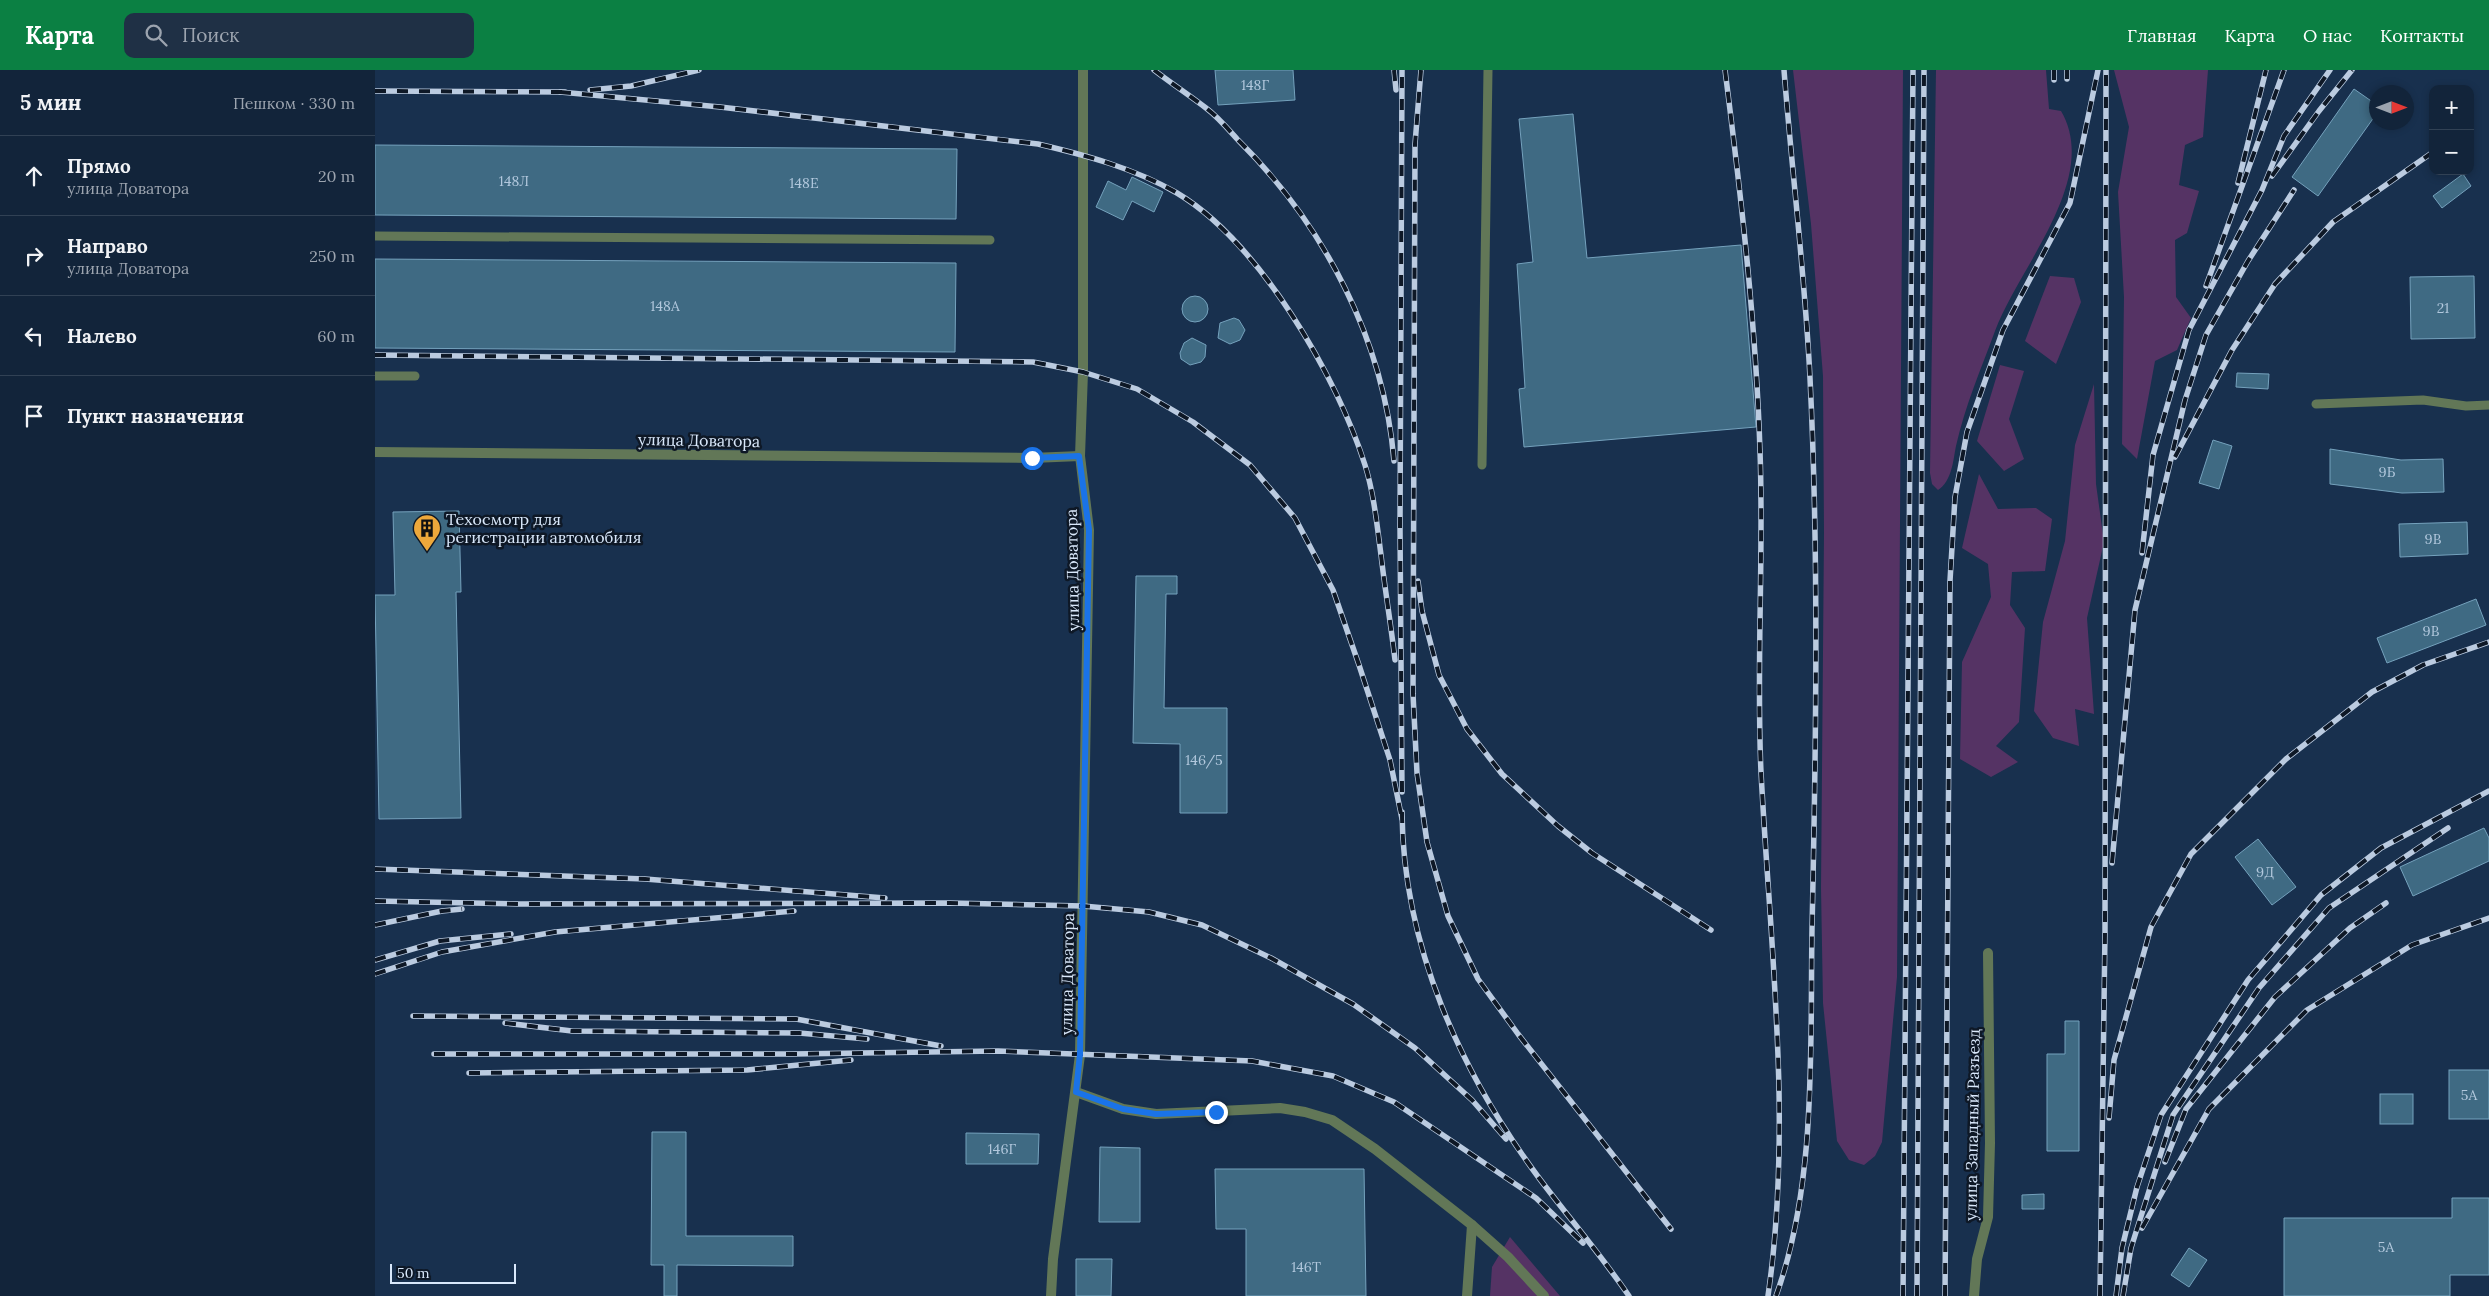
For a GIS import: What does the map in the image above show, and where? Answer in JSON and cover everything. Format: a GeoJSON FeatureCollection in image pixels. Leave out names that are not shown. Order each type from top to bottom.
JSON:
{"type":"FeatureCollection","features":[{"type":"Feature","properties":{"kind":"street"},"geometry":{"type":"LineString","coordinates":[[1079,456],[1083,372],[1083,70]]}},
{"type":"Feature","properties":{"kind":"street","name":"улица Доватора"},"geometry":{"type":"LineString","coordinates":[[375,452],[1032,458],[1079,456],[1089,530],[1080,1054],[1053,1259],[1051,1296]]}},
{"type":"Feature","properties":{"kind":"street","name":"улица Западный Разъезд"},"geometry":{"type":"LineString","coordinates":[[1974,1296],[1977,1259],[1988,1217],[1990,1143],[1988,953]]}},
{"type":"Feature","properties":{"kind":"street"},"geometry":{"type":"LineString","coordinates":[[1076,1092],[1123,1109],[1156,1114],[1280,1108],[1305,1112],[1332,1120],[1375,1149],[1472,1225],[1508,1257],[1544,1296]]}},
{"type":"Feature","properties":{"kind":"street"},"geometry":{"type":"LineString","coordinates":[[1467,1296],[1472,1225]]}},
{"type":"Feature","properties":{"kind":"lane"},"geometry":{"type":"LineString","coordinates":[[1483,465],[1488,70]]}},
{"type":"Feature","properties":{"kind":"lane"},"geometry":{"type":"LineString","coordinates":[[375,236],[990,240]]}},
{"type":"Feature","properties":{"kind":"lane"},"geometry":{"type":"LineString","coordinates":[[375,376],[415,376]]}},
{"type":"Feature","properties":{"kind":"lane"},"geometry":{"type":"LineString","coordinates":[[2315,404],[2423,400],[2466,406],[2489,405]]}},
{"type":"Feature","properties":{"kind":"shaded area"},"geometry":{"type":"Polygon","coordinates":[[[1793,70],[1903,70],[1897,977],[1882,1142],[1875,1156],[1864,1165],[1849,1160],[1837,1141],[1823,1003],[1821,888],[1824,533],[1823,376],[1811,224],[1793,70]]]}},
{"type":"Feature","properties":{"kind":"shaded area"},"geometry":{"type":"Polygon","coordinates":[[[1936,70],[2046,70],[2049,109],[2061,111],[2071,137],[2071,165],[2064,194],[2052,223],[2006,306],[1995,331],[1964,417],[1949,476],[1938,490],[1932,484],[1930,473],[1936,70]]]}},
{"type":"Feature","properties":{"kind":"shaded area"},"geometry":{"type":"Polygon","coordinates":[[[2114,70],[2208,70],[2203,137],[2185,145],[2179,185],[2199,191],[2187,233],[2175,240],[2176,297],[2191,318],[2177,350],[2155,361],[2137,459],[2122,444],[2124,297],[2118,192],[2129,127],[2114,70]]]}},
{"type":"Feature","properties":{"kind":"shaded area"},"geometry":{"type":"Polygon","coordinates":[[[2050,276],[2074,278],[2081,302],[2056,364],[2025,341],[2050,276]]]}},
{"type":"Feature","properties":{"kind":"shaded area"},"geometry":{"type":"Polygon","coordinates":[[[2000,365],[2024,371],[2009,419],[2024,459],[2004,471],[1977,441],[2000,365]]]}},
{"type":"Feature","properties":{"kind":"shaded area"},"geometry":{"type":"Polygon","coordinates":[[[2094,384],[2096,484],[2104,542],[2087,618],[2094,714],[2075,709],[2079,746],[2053,738],[2034,711],[2043,622],[2065,541],[2075,445],[2094,384]]]}},
{"type":"Feature","properties":{"kind":"shaded area"},"geometry":{"type":"Polygon","coordinates":[[[1979,474],[1998,509],[2036,508],[2052,519],[2045,571],[2012,572],[2010,605],[2025,628],[2019,722],[1996,746],[2018,762],[1991,777],[1960,759],[1962,662],[1991,597],[1988,564],[1962,548],[1979,474]]]}},
{"type":"Feature","properties":{"kind":"shaded area"},"geometry":{"type":"Polygon","coordinates":[[[1510,1237],[1560,1296],[1490,1296],[1492,1267],[1510,1237]]]}},
{"type":"Feature","properties":{"kind":"building"},"geometry":{"type":"Polygon","coordinates":[[[1215,70],[1293,70],[1295,100],[1218,105],[1215,70]]]}},
{"type":"Feature","properties":{"kind":"building"},"geometry":{"type":"Polygon","coordinates":[[[2354,89],[2369,99],[2369,124],[2318,196],[2292,177],[2354,89]]]}},
{"type":"Feature","properties":{"kind":"building"},"geometry":{"type":"Polygon","coordinates":[[[1573,114],[1587,258],[1741,245],[1756,427],[1524,447],[1519,389],[1525,388],[1517,264],[1533,262],[1519,119],[1573,114]]]}},
{"type":"Feature","properties":{"kind":"building"},"geometry":{"type":"Polygon","coordinates":[[[375,145],[957,149],[956,219],[375,215],[375,145]]]}},
{"type":"Feature","properties":{"kind":"building"},"geometry":{"type":"Polygon","coordinates":[[[2462,175],[2464,175],[2471,186],[2442,208],[2433,196],[2462,175]]]}},
{"type":"Feature","properties":{"kind":"building"},"geometry":{"type":"Polygon","coordinates":[[[1132,177],[1163,192],[1154,212],[1132,201],[1123,220],[1096,207],[1108,181],[1126,190],[1132,177]]]}},
{"type":"Feature","properties":{"kind":"building"},"geometry":{"type":"Polygon","coordinates":[[[375,259],[956,263],[955,352],[375,348],[375,259]]]}},
{"type":"Feature","properties":{"kind":"building"},"geometry":{"type":"Polygon","coordinates":[[[2474,276],[2475,338],[2411,339],[2410,277],[2474,276]]]}},
{"type":"Feature","properties":{"kind":"building"},"geometry":{"type":"Polygon","coordinates":[[[1195,296],[1204,300],[1208,309],[1204,318],[1195,322],[1186,318],[1182,309],[1186,300],[1195,296]]]}},
{"type":"Feature","properties":{"kind":"building"},"geometry":{"type":"Polygon","coordinates":[[[1234,318],[1239,320],[1245,330],[1240,340],[1230,344],[1218,338],[1220,323],[1234,318]]]}},
{"type":"Feature","properties":{"kind":"building"},"geometry":{"type":"Polygon","coordinates":[[[1192,338],[1206,345],[1205,357],[1201,362],[1190,365],[1181,359],[1180,353],[1184,343],[1192,338]]]}},
{"type":"Feature","properties":{"kind":"building"},"geometry":{"type":"Polygon","coordinates":[[[2237,373],[2269,374],[2268,389],[2236,387],[2237,373]]]}},
{"type":"Feature","properties":{"kind":"building"},"geometry":{"type":"Polygon","coordinates":[[[2213,440],[2232,446],[2219,489],[2199,483],[2213,440]]]}},
{"type":"Feature","properties":{"kind":"building"},"geometry":{"type":"Polygon","coordinates":[[[2330,449],[2401,460],[2443,459],[2444,492],[2402,493],[2330,484],[2330,449]]]}},
{"type":"Feature","properties":{"kind":"building"},"geometry":{"type":"Polygon","coordinates":[[[459,511],[461,592],[456,592],[461,818],[379,819],[375,595],[395,595],[393,512],[459,511]]]}},
{"type":"Feature","properties":{"kind":"building"},"geometry":{"type":"Polygon","coordinates":[[[2467,522],[2468,554],[2400,557],[2399,524],[2467,522]]]}},
{"type":"Feature","properties":{"kind":"building"},"geometry":{"type":"Polygon","coordinates":[[[1136,576],[1177,576],[1177,594],[1166,594],[1164,708],[1227,708],[1227,813],[1180,813],[1180,744],[1133,743],[1136,576]]]}},
{"type":"Feature","properties":{"kind":"building"},"geometry":{"type":"Polygon","coordinates":[[[2476,599],[2486,625],[2387,663],[2377,638],[2476,599]]]}},
{"type":"Feature","properties":{"kind":"building"},"geometry":{"type":"Polygon","coordinates":[[[2484,828],[2489,838],[2489,861],[2413,896],[2400,867],[2484,828]]]}},
{"type":"Feature","properties":{"kind":"building"},"geometry":{"type":"Polygon","coordinates":[[[2258,839],[2296,887],[2272,905],[2235,857],[2258,839]]]}},
{"type":"Feature","properties":{"kind":"building"},"geometry":{"type":"Polygon","coordinates":[[[2065,1021],[2079,1021],[2079,1151],[2047,1151],[2047,1054],[2065,1054],[2065,1021]]]}},
{"type":"Feature","properties":{"kind":"building"},"geometry":{"type":"Polygon","coordinates":[[[2449,1070],[2489,1070],[2489,1119],[2449,1119],[2449,1070]]]}},
{"type":"Feature","properties":{"kind":"building"},"geometry":{"type":"Polygon","coordinates":[[[2380,1094],[2413,1094],[2413,1124],[2380,1124],[2380,1094]]]}},
{"type":"Feature","properties":{"kind":"building"},"geometry":{"type":"Polygon","coordinates":[[[652,1132],[686,1132],[686,1236],[793,1236],[793,1266],[677,1265],[677,1296],[664,1296],[664,1265],[651,1265],[652,1132]]]}},
{"type":"Feature","properties":{"kind":"building"},"geometry":{"type":"Polygon","coordinates":[[[966,1133],[1039,1134],[1038,1164],[966,1164],[966,1133]]]}},
{"type":"Feature","properties":{"kind":"building"},"geometry":{"type":"Polygon","coordinates":[[[1100,1147],[1140,1148],[1140,1222],[1099,1222],[1100,1147]]]}},
{"type":"Feature","properties":{"kind":"building"},"geometry":{"type":"Polygon","coordinates":[[[1215,1169],[1364,1169],[1366,1296],[1246,1296],[1246,1229],[1216,1229],[1215,1169]]]}},
{"type":"Feature","properties":{"kind":"building"},"geometry":{"type":"Polygon","coordinates":[[[2044,1194],[2044,1209],[2022,1209],[2022,1195],[2044,1194]]]}},
{"type":"Feature","properties":{"kind":"building"},"geometry":{"type":"Polygon","coordinates":[[[2452,1198],[2489,1198],[2489,1275],[2450,1275],[2450,1296],[2284,1296],[2284,1218],[2452,1218],[2452,1198]]]}},
{"type":"Feature","properties":{"kind":"building"},"geometry":{"type":"Polygon","coordinates":[[[2189,1248],[2207,1260],[2189,1287],[2171,1275],[2189,1248]]]}},
{"type":"Feature","properties":{"kind":"building"},"geometry":{"type":"Polygon","coordinates":[[[1076,1259],[1112,1259],[1111,1296],[1076,1296],[1076,1259]]]}},
{"type":"Feature","properties":{"kind":"railway"},"geometry":{"type":"LineString","coordinates":[[590,90],[631,86],[699,70]]}},
{"type":"Feature","properties":{"kind":"railway"},"geometry":{"type":"LineString","coordinates":[[1154,70],[1206,108],[1223,123],[1269,173],[1323,247],[1345,287],[1363,329],[1377,372],[1388,416],[1394,461]]}},
{"type":"Feature","properties":{"kind":"railway"},"geometry":{"type":"LineString","coordinates":[[1394,70],[1396,90]]}},
{"type":"Feature","properties":{"kind":"railway"},"geometry":{"type":"LineString","coordinates":[[1402,70],[1400,526],[1402,792]]}},
{"type":"Feature","properties":{"kind":"railway"},"geometry":{"type":"LineString","coordinates":[[1421,70],[1415,144],[1413,694],[1417,773],[1427,842],[1448,916],[1478,979],[1518,1034],[1671,1229]]}},
{"type":"Feature","properties":{"kind":"railway"},"geometry":{"type":"LineString","coordinates":[[1725,70],[1751,308],[1760,451],[1761,772],[1774,969],[1779,1100],[1779,1166],[1768,1296]]}},
{"type":"Feature","properties":{"kind":"railway"},"geometry":{"type":"LineString","coordinates":[[1776,1296],[1789,1253],[1799,1208],[1809,1114],[1816,584],[1810,378],[1784,70]]}},
{"type":"Feature","properties":{"kind":"railway"},"geometry":{"type":"LineString","coordinates":[[1903,1296],[1913,70]]}},
{"type":"Feature","properties":{"kind":"railway"},"geometry":{"type":"LineString","coordinates":[[1917,1296],[1924,70]]}},
{"type":"Feature","properties":{"kind":"railway"},"geometry":{"type":"LineString","coordinates":[[2054,70],[2054,80]]}},
{"type":"Feature","properties":{"kind":"railway"},"geometry":{"type":"LineString","coordinates":[[2067,70],[2067,79]]}},
{"type":"Feature","properties":{"kind":"railway"},"geometry":{"type":"LineString","coordinates":[[1945,1296],[1950,581],[1955,497],[1967,432],[2003,330],[2070,203],[2098,70]]}},
{"type":"Feature","properties":{"kind":"railway"},"geometry":{"type":"LineString","coordinates":[[2100,1296],[2105,932],[2106,70]]}},
{"type":"Feature","properties":{"kind":"railway"},"geometry":{"type":"LineString","coordinates":[[2238,183],[2266,70]]}},
{"type":"Feature","properties":{"kind":"railway"},"geometry":{"type":"LineString","coordinates":[[2206,286],[2284,70]]}},
{"type":"Feature","properties":{"kind":"railway"},"geometry":{"type":"LineString","coordinates":[[2142,553],[2153,455],[2189,330],[2262,190],[2284,136],[2330,70]]}},
{"type":"Feature","properties":{"kind":"railway"},"geometry":{"type":"LineString","coordinates":[[2272,176],[2319,111],[2352,70]]}},
{"type":"Feature","properties":{"kind":"railway"},"geometry":{"type":"LineString","coordinates":[[375,91],[565,92]]}},
{"type":"Feature","properties":{"kind":"railway"},"geometry":{"type":"LineString","coordinates":[[560,92],[720,107],[1038,144],[1127,169],[1177,193],[1207,215],[1237,244],[1265,277],[1315,353],[1335,392],[1352,430],[1371,487],[1395,660]]}},
{"type":"Feature","properties":{"kind":"railway"},"geometry":{"type":"LineString","coordinates":[[2175,457],[2232,350],[2275,284],[2333,222],[2429,155]]}},
{"type":"Feature","properties":{"kind":"railway"},"geometry":{"type":"LineString","coordinates":[[2112,863],[2135,610],[2185,400],[2206,335],[2248,261],[2294,190]]}},
{"type":"Feature","properties":{"kind":"railway"},"geometry":{"type":"LineString","coordinates":[[375,355],[1033,362],[1083,372],[1137,389],[1193,422],[1250,465],[1295,518],[1333,590],[1390,760],[1402,819]]}},
{"type":"Feature","properties":{"kind":"railway"},"geometry":{"type":"LineString","coordinates":[[1418,581],[1422,611],[1439,675],[1467,729],[1502,774],[1558,826],[1592,853],[1711,930]]}},
{"type":"Feature","properties":{"kind":"railway"},"geometry":{"type":"LineString","coordinates":[[2109,1118],[2114,1060],[2151,927],[2191,854],[2286,759],[2372,692],[2423,665],[2489,642]]}},
{"type":"Feature","properties":{"kind":"railway"},"geometry":{"type":"LineString","coordinates":[[2116,1296],[2122,1248],[2137,1187],[2161,1115],[2248,980],[2321,895],[2381,848],[2489,791]]}},
{"type":"Feature","properties":{"kind":"railway"},"geometry":{"type":"LineString","coordinates":[[1402,812],[1405,862],[1413,911],[1425,959],[1442,1006],[1462,1051],[1485,1095],[1511,1138],[1539,1178],[1629,1296]]}},
{"type":"Feature","properties":{"kind":"railway"},"geometry":{"type":"LineString","coordinates":[[2123,1296],[2131,1248],[2173,1115],[2259,988],[2329,908],[2448,828]]}},
{"type":"Feature","properties":{"kind":"railway"},"geometry":{"type":"LineString","coordinates":[[375,869],[645,879],[885,898]]}},
{"type":"Feature","properties":{"kind":"railway"},"geometry":{"type":"LineString","coordinates":[[375,901],[519,904],[950,903],[1083,906],[1149,912],[1202,925],[1271,958],[1353,1004],[1415,1048],[1472,1100],[1506,1139]]}},
{"type":"Feature","properties":{"kind":"railway"},"geometry":{"type":"LineString","coordinates":[[2165,1162],[2186,1109],[2275,997],[2350,928],[2386,903]]}},
{"type":"Feature","properties":{"kind":"railway"},"geometry":{"type":"LineString","coordinates":[[375,925],[442,911],[462,909]]}},
{"type":"Feature","properties":{"kind":"railway"},"geometry":{"type":"LineString","coordinates":[[375,974],[442,952],[555,932],[794,911]]}},
{"type":"Feature","properties":{"kind":"railway"},"geometry":{"type":"LineString","coordinates":[[2142,1228],[2209,1109],[2307,1010],[2412,945],[2489,918]]}},
{"type":"Feature","properties":{"kind":"railway"},"geometry":{"type":"LineString","coordinates":[[375,960],[440,941],[511,934]]}},
{"type":"Feature","properties":{"kind":"railway"},"geometry":{"type":"LineString","coordinates":[[413,1016],[796,1019],[941,1046]]}},
{"type":"Feature","properties":{"kind":"railway"},"geometry":{"type":"LineString","coordinates":[[505,1023],[572,1031],[799,1033],[867,1039]]}},
{"type":"Feature","properties":{"kind":"railway"},"geometry":{"type":"LineString","coordinates":[[434,1054],[792,1054],[998,1051],[1252,1061],[1333,1076],[1394,1102],[1536,1198],[1583,1243]]}},
{"type":"Feature","properties":{"kind":"railway"},"geometry":{"type":"LineString","coordinates":[[469,1073],[747,1070],[851,1060]]}},
{"type":"Feature","properties":{"kind":"place","name":"Техосмотр для регистрации автомобиля"},"geometry":{"type":"Point","coordinates":[427,552]}},
{"type":"Feature","properties":{"kind":"route"},"geometry":{"type":"LineString","coordinates":[[1032,458],[1079,456],[1089,530],[1080,1054],[1076,1092],[1123,1109],[1156,1114],[1216,1112]]}}]}
